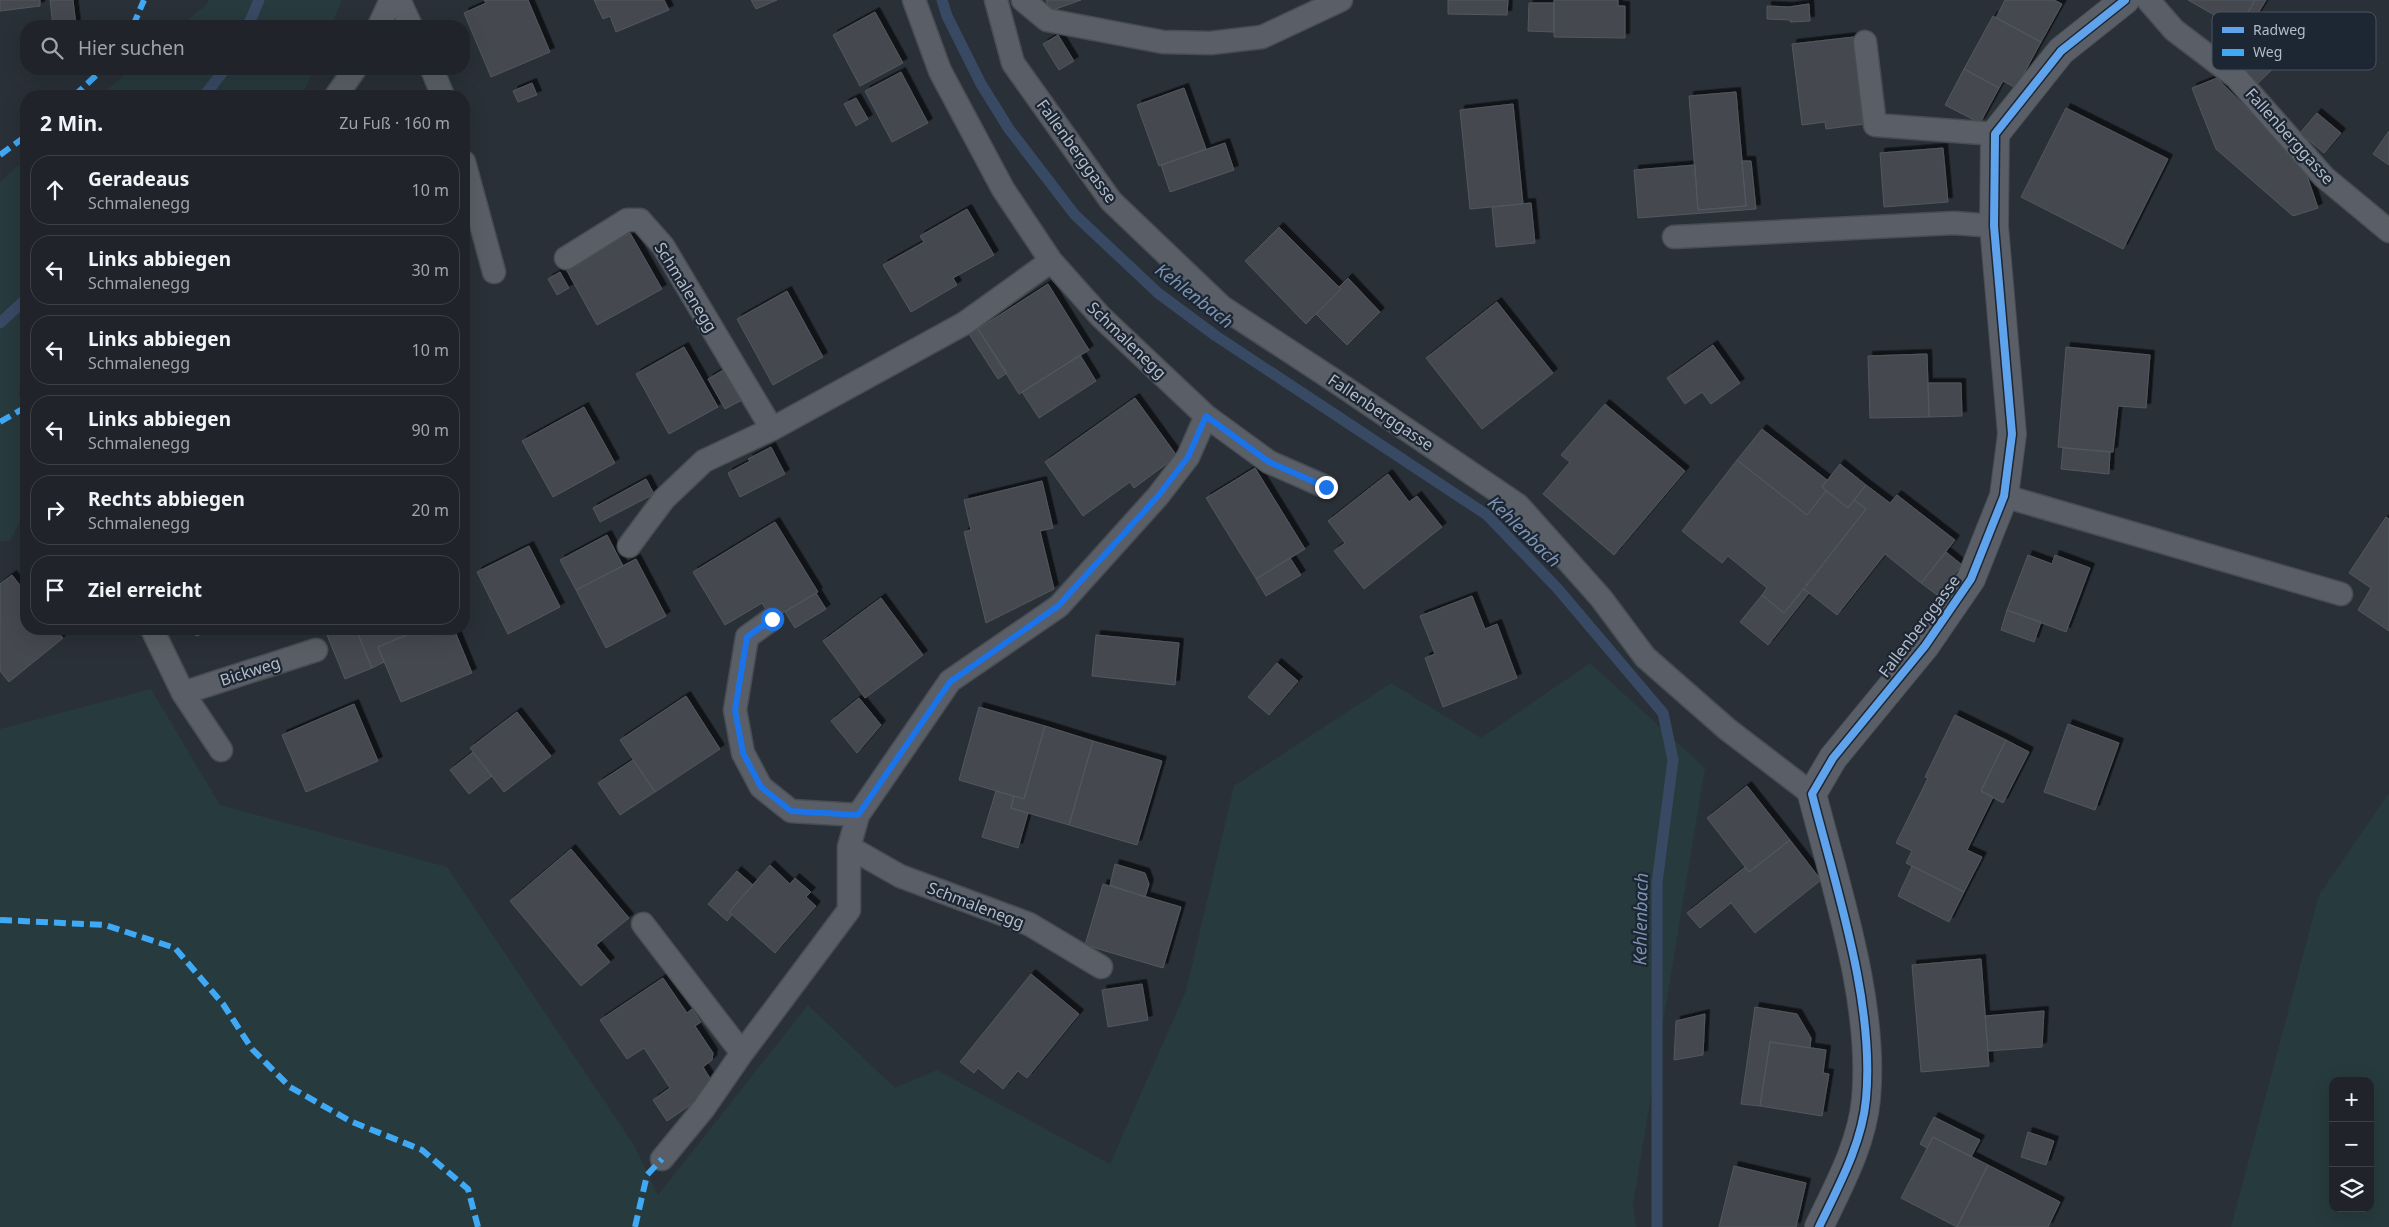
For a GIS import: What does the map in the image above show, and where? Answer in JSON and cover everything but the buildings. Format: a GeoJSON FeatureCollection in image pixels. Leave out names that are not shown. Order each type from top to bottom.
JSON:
{"type":"FeatureCollection","features":[{"type":"Feature","properties":{"kind":"street"},"geometry":{"type":"LineString","coordinates":[[1996,134],[2062,51],[2125,0]]}},
{"type":"Feature","properties":{"kind":"street","name":"Fallenberggasse"},"geometry":{"type":"LineString","coordinates":[[1812,794],[1832,758],[1925,646],[1971,579],[2004,496],[2012,434],[1994,226],[1996,134]]}},
{"type":"Feature","properties":{"kind":"street"},"geometry":{"type":"LineString","coordinates":[[1812,794],[1846,926],[1867,1027],[1866,1100],[1852,1158],[1819,1227]]}},
{"type":"Feature","properties":{"kind":"lane"},"geometry":{"type":"LineString","coordinates":[[382,20],[391,0]]}},
{"type":"Feature","properties":{"kind":"lane"},"geometry":{"type":"LineString","coordinates":[[400,0],[408,20]]}},
{"type":"Feature","properties":{"kind":"lane","name":"Schmalenegg"},"geometry":{"type":"LineString","coordinates":[[914,0],[945,80],[1003,189],[1051,261],[1101,316],[1206,416],[1269,462],[1326,487]]}},
{"type":"Feature","properties":{"kind":"lane","name":"Fallenberggasse"},"geometry":{"type":"LineString","coordinates":[[996,0],[1013,63],[1111,201],[1222,307],[1332,379],[1518,506],[1601,598],[1645,657],[1728,729],[1812,794]]}},
{"type":"Feature","properties":{"kind":"lane"},"geometry":{"type":"LineString","coordinates":[[1023,0],[1047,20],[1163,42],[1202,43],[1262,37],[1341,0]]}},
{"type":"Feature","properties":{"kind":"lane","name":"Fallenberggasse"},"geometry":{"type":"LineString","coordinates":[[2148,0],[2174,30],[2212,59]]}},
{"type":"Feature","properties":{"kind":"lane"},"geometry":{"type":"LineString","coordinates":[[1865,42],[1876,124],[1996,134]]}},
{"type":"Feature","properties":{"kind":"lane","name":"Fallenberggasse"},"geometry":{"type":"LineString","coordinates":[[2227,70],[2236,77],[2324,177],[2389,231]]}},
{"type":"Feature","properties":{"kind":"lane"},"geometry":{"type":"LineString","coordinates":[[340,90],[351,75]]}},
{"type":"Feature","properties":{"kind":"lane"},"geometry":{"type":"LineString","coordinates":[[434,75],[441,90]]}},
{"type":"Feature","properties":{"kind":"lane"},"geometry":{"type":"LineString","coordinates":[[470,184],[494,272]]}},
{"type":"Feature","properties":{"kind":"lane","name":"Schmalenegg"},"geometry":{"type":"LineString","coordinates":[[566,258],[628,220],[640,220],[663,246],[772,429]]}},
{"type":"Feature","properties":{"kind":"lane"},"geometry":{"type":"LineString","coordinates":[[1674,237],[1954,223],[1994,226]]}},
{"type":"Feature","properties":{"kind":"lane"},"geometry":{"type":"LineString","coordinates":[[629,546],[664,499],[704,461],[772,429],[965,323],[1051,261]]}},
{"type":"Feature","properties":{"kind":"lane"},"geometry":{"type":"LineString","coordinates":[[662,1159],[704,1108],[742,1053],[849,910],[849,847],[858,815],[950,682],[1058,606],[1158,496],[1188,457],[1206,416]]}},
{"type":"Feature","properties":{"kind":"lane"},"geometry":{"type":"LineString","coordinates":[[2004,496],[2341,594]]}},
{"type":"Feature","properties":{"kind":"lane"},"geometry":{"type":"LineString","coordinates":[[772,619],[747,637],[735,710],[743,753],[761,787],[791,811],[858,815]]}},
{"type":"Feature","properties":{"kind":"lane"},"geometry":{"type":"LineString","coordinates":[[155,635],[183,693],[221,750]]}},
{"type":"Feature","properties":{"kind":"lane","name":"Bickweg"},"geometry":{"type":"LineString","coordinates":[[183,693],[316,650]]}},
{"type":"Feature","properties":{"kind":"lane","name":"Schmalenegg"},"geometry":{"type":"LineString","coordinates":[[849,847],[900,876],[1029,924],[1101,967]]}},
{"type":"Feature","properties":{"kind":"lane"},"geometry":{"type":"LineString","coordinates":[[643,924],[742,1053]]}},
{"type":"Feature","properties":{"kind":"green space"},"geometry":{"type":"Polygon","coordinates":[[[208,0],[342,0],[334,20],[188,20],[208,3],[208,0]]]}},
{"type":"Feature","properties":{"kind":"green space"},"geometry":{"type":"Polygon","coordinates":[[[124,75],[311,75],[305,90],[107,90],[124,75]]]}},
{"type":"Feature","properties":{"kind":"green space"},"geometry":{"type":"Polygon","coordinates":[[[20,164],[20,390],[18,392],[20,396],[20,522],[10,540],[0,542],[0,182],[20,164]]]}},
{"type":"Feature","properties":{"kind":"green space"},"geometry":{"type":"Polygon","coordinates":[[[1590,663],[1705,768],[1633,1205],[1636,1227],[0,1227],[0,729],[151,689],[220,805],[447,867],[634,1145],[658,1195],[808,1005],[895,1088],[937,1070],[1110,1164],[1186,991],[1234,786],[1391,683],[1481,738],[1590,663]]]}},
{"type":"Feature","properties":{"kind":"green space"},"geometry":{"type":"Polygon","coordinates":[[[2389,793],[2389,1227],[2231,1227],[2319,895],[2389,793]]]}},
{"type":"Feature","properties":{"kind":"waterway"},"geometry":{"type":"LineString","coordinates":[[251,20],[259,0]]}},
{"type":"Feature","properties":{"kind":"waterway","name":"Kehlenbach"},"geometry":{"type":"LineString","coordinates":[[942,0],[947,16],[981,84],[1009,129],[1075,215],[1158,293],[1216,336],[1487,515],[1558,589],[1663,713],[1673,760],[1657,883],[1657,1227]]}},
{"type":"Feature","properties":{"kind":"waterway"},"geometry":{"type":"LineString","coordinates":[[209,90],[220,75]]}},
{"type":"Feature","properties":{"kind":"waterway"},"geometry":{"type":"LineString","coordinates":[[0,323],[20,305]]}},
{"type":"Feature","properties":{"kind":"marked path"},"geometry":{"type":"LineString","coordinates":[[136,20],[144,0]]}},
{"type":"Feature","properties":{"kind":"marked path"},"geometry":{"type":"LineString","coordinates":[[80,90],[97,75]]}},
{"type":"Feature","properties":{"kind":"marked path"},"geometry":{"type":"LineString","coordinates":[[0,155],[20,140]]}},
{"type":"Feature","properties":{"kind":"marked path"},"geometry":{"type":"LineString","coordinates":[[0,422],[20,410]]}},
{"type":"Feature","properties":{"kind":"marked path"},"geometry":{"type":"LineString","coordinates":[[0,920],[105,925],[175,948],[223,1004],[252,1049],[290,1087],[350,1121],[422,1150],[468,1189],[478,1227]]}},
{"type":"Feature","properties":{"kind":"marked path"},"geometry":{"type":"LineString","coordinates":[[635,1227],[647,1175],[662,1159]]}},
{"type":"Feature","properties":{"kind":"cycle path"},"geometry":{"type":"LineString","coordinates":[[1819,1227],[1848,1165],[1860,1132],[1866,1099],[1867,1062],[1865,1024],[1851,946],[1812,794],[1833,758],[1925,646],[1971,579],[2004,496],[2012,434],[1994,226],[1995,134],[2061,51],[2125,0]]}},
{"type":"Feature","properties":{"kind":"route"},"geometry":{"type":"LineString","coordinates":[[772,619],[747,637],[735,710],[743,753],[761,787],[791,811],[858,815],[898,754],[950,682],[1058,606],[1158,496],[1188,457],[1206,416],[1269,462],[1326,487]]}}]}
